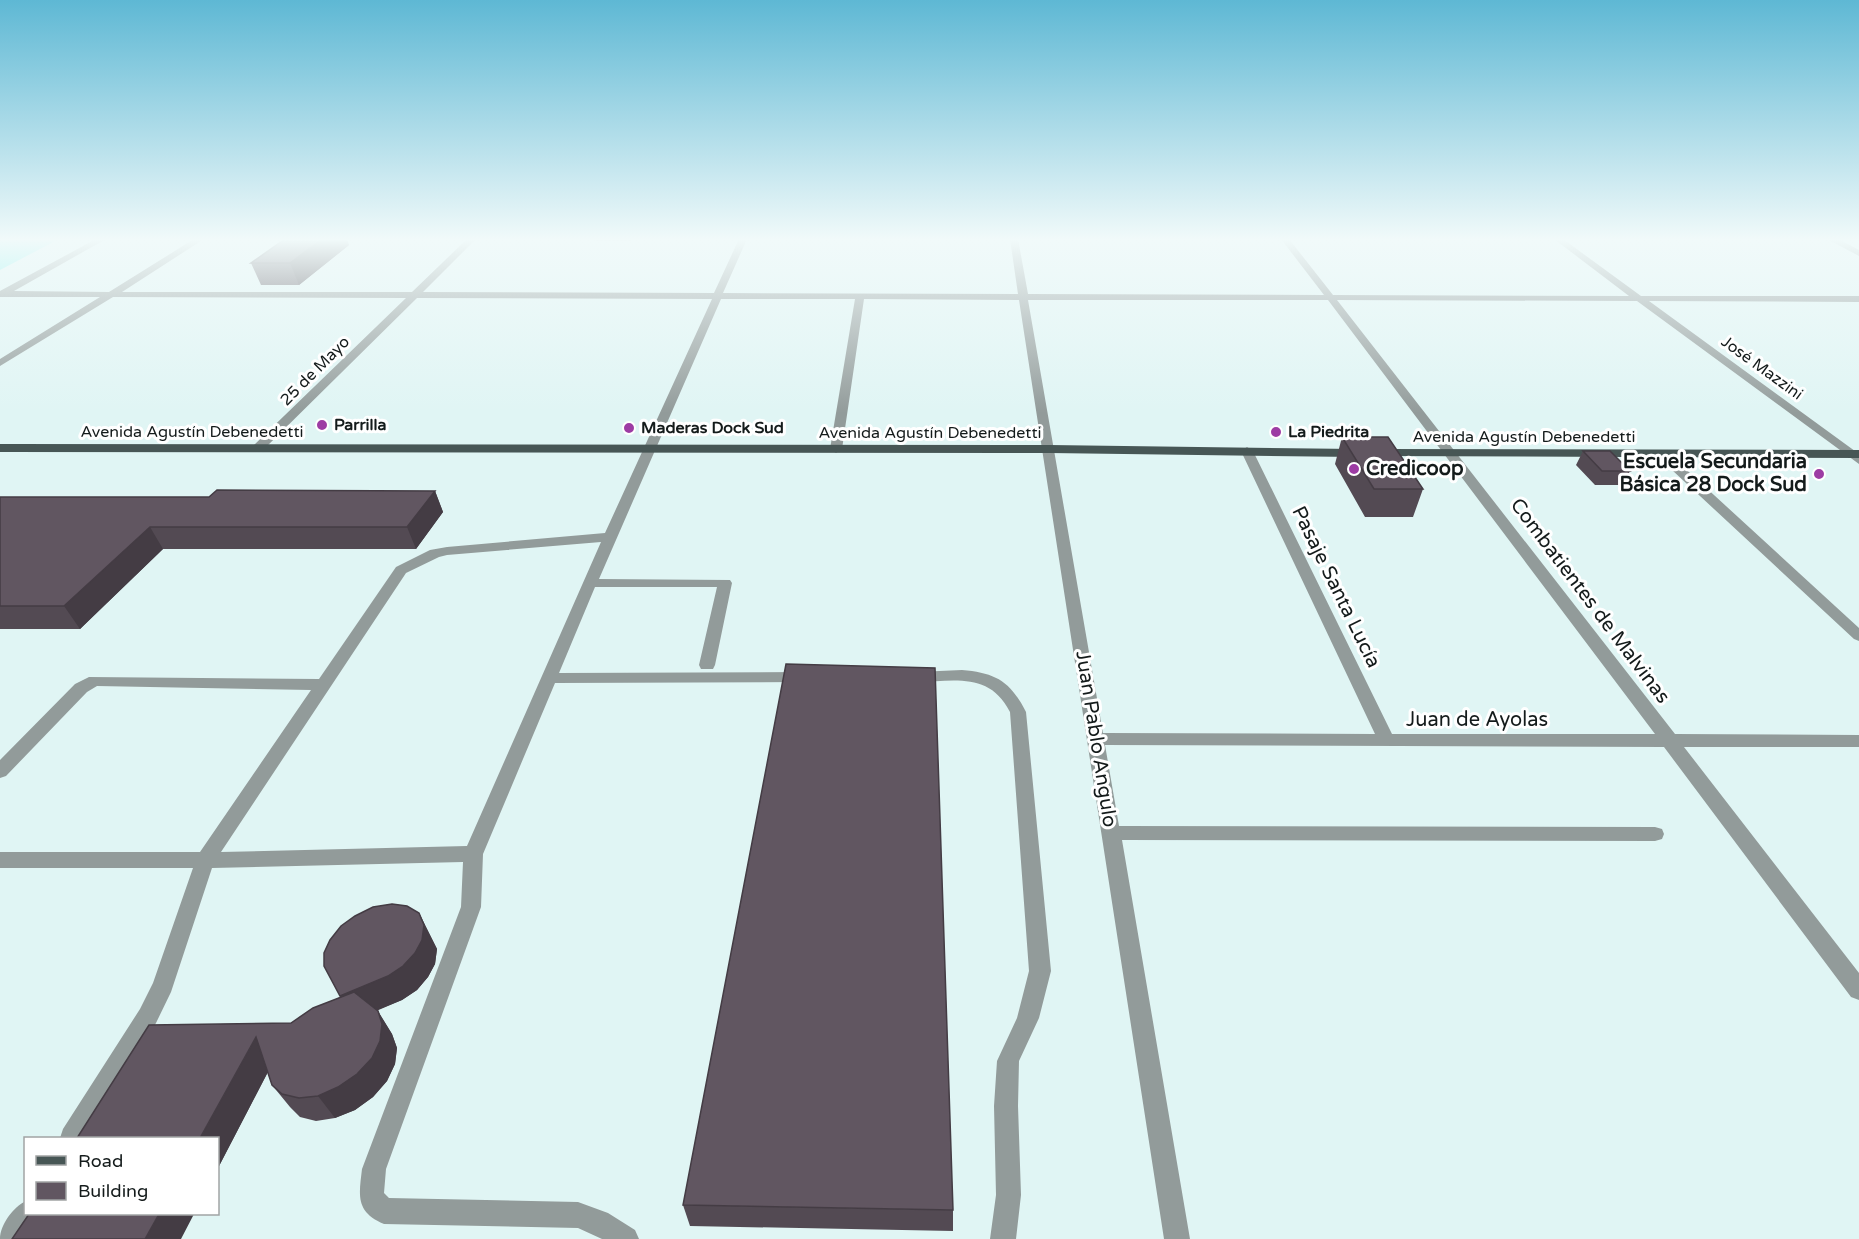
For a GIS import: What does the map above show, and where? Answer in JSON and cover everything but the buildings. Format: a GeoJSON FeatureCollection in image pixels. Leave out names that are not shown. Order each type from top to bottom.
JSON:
{"type":"FeatureCollection","features":[{"type":"Feature","properties":{"kind":"main road","name":"Avenida Agustín Debenedetti"},"geometry":{"type":"LineString","coordinates":[[0,448],[1050,449],[1857,456]]}},
{"type":"Feature","properties":{"kind":"street"},"geometry":{"type":"LineString","coordinates":[[0,363],[106,297]]}},
{"type":"Feature","properties":{"kind":"street","name":"25 de Mayo"},"geometry":{"type":"LineString","coordinates":[[258,448],[412,297]]}},
{"type":"Feature","properties":{"kind":"street"},"geometry":{"type":"LineString","coordinates":[[626,1239],[599,1221],[578,1215],[384,1211],[371,1198],[374,1168],[471,907],[474,854],[610,537],[718,297]]}},
{"type":"Feature","properties":{"kind":"street"},"geometry":{"type":"LineString","coordinates":[[836,449],[860,297]]}},
{"type":"Feature","properties":{"kind":"street"},"geometry":{"type":"LineString","coordinates":[[993,297],[1859,299]]}},
{"type":"Feature","properties":{"kind":"street","name":"Juan Pablo Angulo"},"geometry":{"type":"LineString","coordinates":[[1022,297],[1050,449],[1177,1239]]}},
{"type":"Feature","properties":{"kind":"street","name":"José Mazzini"},"geometry":{"type":"LineString","coordinates":[[1637,297],[1857,456]]}},
{"type":"Feature","properties":{"kind":"street","name":"Combatientes de Malvinas"},"geometry":{"type":"LineString","coordinates":[[1329,298],[1452,454],[1859,990]]}},
{"type":"Feature","properties":{"kind":"street","name":"Pasaje Santa Lucía"},"geometry":{"type":"LineString","coordinates":[[1247,451],[1387,740]]}},
{"type":"Feature","properties":{"kind":"street"},"geometry":{"type":"LineString","coordinates":[[1662,454],[1859,636]]}},
{"type":"Feature","properties":{"kind":"street"},"geometry":{"type":"LineString","coordinates":[[73,1137],[148,1016],[163,985],[205,861],[400,570],[435,553],[447,551],[610,537]]}},
{"type":"Feature","properties":{"kind":"street"},"geometry":{"type":"LineString","coordinates":[[591,583],[725,584],[707,665]]}},
{"type":"Feature","properties":{"kind":"street"},"geometry":{"type":"LineString","coordinates":[[902,677],[973,676],[992,680],[1013,698],[1018,712],[1040,971],[1035,1001],[1009,1057],[1005,1092],[1009,1210],[1003,1239]]}},
{"type":"Feature","properties":{"kind":"street"},"geometry":{"type":"LineString","coordinates":[[549,678],[820,677]]}},
{"type":"Feature","properties":{"kind":"street"},"geometry":{"type":"LineString","coordinates":[[0,771],[81,688],[95,681],[322,685]]}},
{"type":"Feature","properties":{"kind":"street","name":"Juan de Ayolas"},"geometry":{"type":"LineString","coordinates":[[1095,739],[1859,741]]}},
{"type":"Feature","properties":{"kind":"street"},"geometry":{"type":"LineString","coordinates":[[1111,833],[1655,834]]}},
{"type":"Feature","properties":{"kind":"street"},"geometry":{"type":"LineString","coordinates":[[0,860],[205,861],[474,854]]}},
{"type":"Feature","properties":{"kind":"street"},"geometry":{"type":"LineString","coordinates":[[10,1239],[25,1215]]}},
{"type":"Feature","properties":{"kind":"place","name":"Parrilla"},"geometry":{"type":"Point","coordinates":[322,425]}},
{"type":"Feature","properties":{"kind":"place","name":"Maderas Dock Sud"},"geometry":{"type":"Point","coordinates":[629,428]}},
{"type":"Feature","properties":{"kind":"place","name":"La Piedrita"},"geometry":{"type":"Point","coordinates":[1276,432]}},
{"type":"Feature","properties":{"kind":"place","name":"Credicoop"},"geometry":{"type":"Point","coordinates":[1354,469]}},
{"type":"Feature","properties":{"kind":"place","name":"Escuela Secundaria Básica 28 Dock Sud"},"geometry":{"type":"Point","coordinates":[1819,474]}}]}
